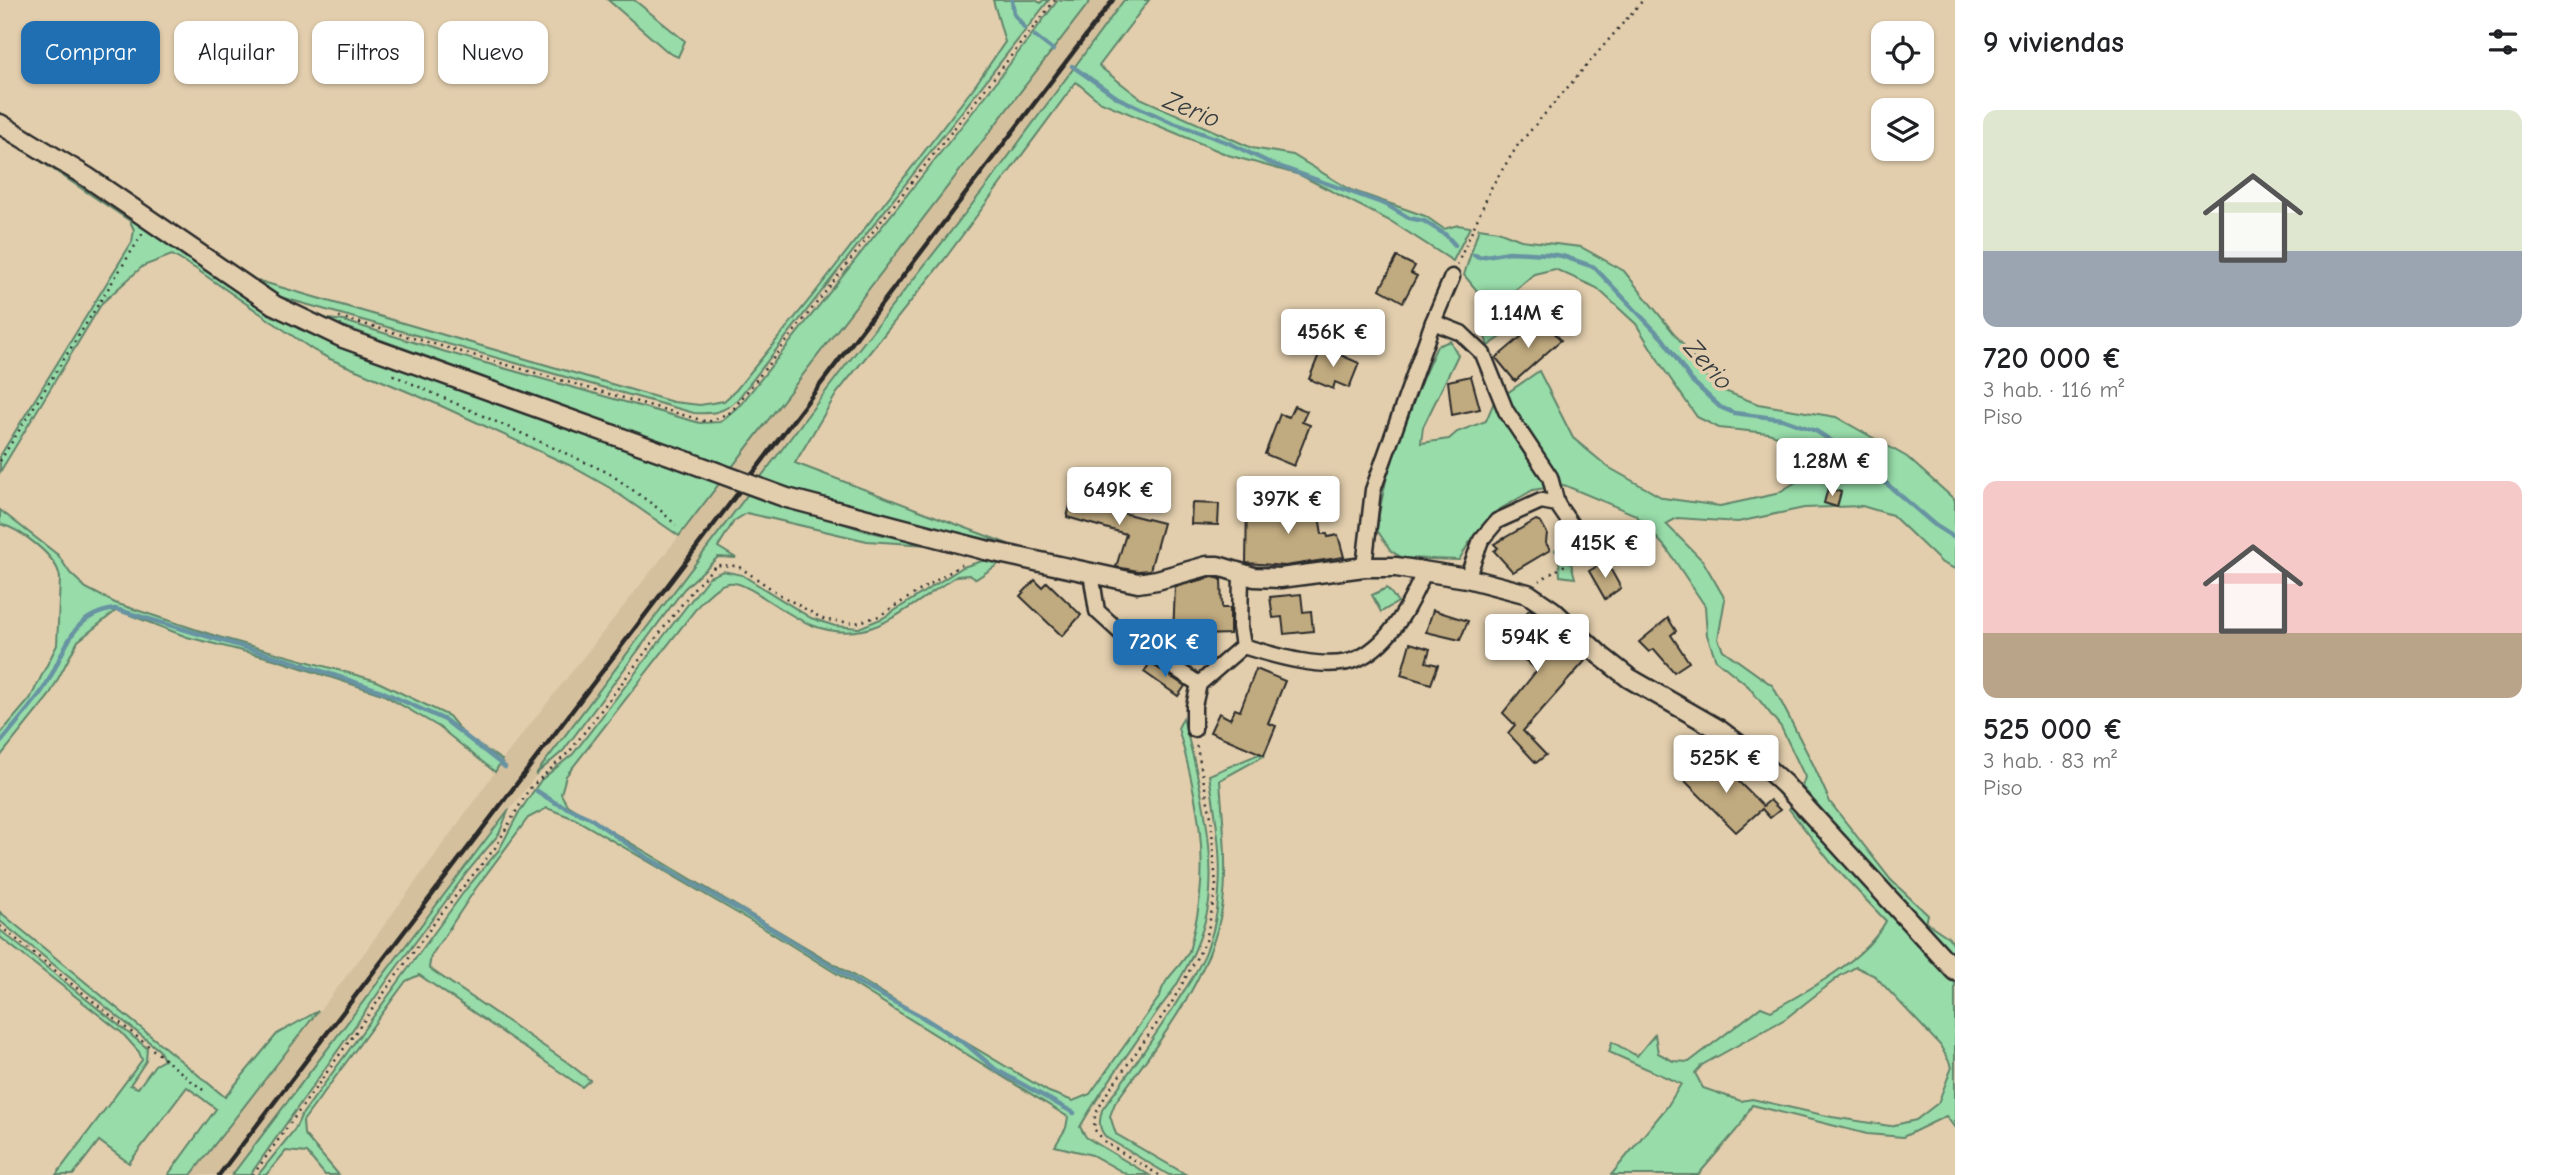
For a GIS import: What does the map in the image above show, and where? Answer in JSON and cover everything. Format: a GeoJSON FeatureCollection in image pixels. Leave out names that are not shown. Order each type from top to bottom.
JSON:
{"type":"FeatureCollection","features":[{"type":"Feature","properties":{"kind":"street"},"geometry":{"type":"LineString","coordinates":[[0,124],[86,177],[274,305],[305,321],[343,338],[787,498],[985,550],[1138,583],[1207,566],[1218,566],[1254,577],[1280,578],[1320,575],[1364,567],[1425,570],[1528,594],[1553,611],[1629,678],[1718,729],[1750,753],[1784,785],[1955,971]]}},
{"type":"Feature","properties":{"kind":"street"},"geometry":{"type":"LineString","coordinates":[[1364,567],[1373,490],[1433,322],[1452,277]]}},
{"type":"Feature","properties":{"kind":"street"},"geometry":{"type":"LineString","coordinates":[[1433,322],[1461,333],[1483,354],[1506,411],[1550,477],[1557,504],[1585,545]]}},
{"type":"Feature","properties":{"kind":"street"},"geometry":{"type":"LineString","coordinates":[[1467,578],[1481,540],[1496,521],[1541,501],[1557,504]]}},
{"type":"Feature","properties":{"kind":"street"},"geometry":{"type":"LineString","coordinates":[[1243,646],[1319,664],[1357,659],[1382,641],[1411,604],[1425,570]]}},
{"type":"Feature","properties":{"kind":"street"},"geometry":{"type":"LineString","coordinates":[[1091,573],[1097,611],[1119,632],[1199,684]]}},
{"type":"Feature","properties":{"kind":"street"},"geometry":{"type":"LineString","coordinates":[[1241,574],[1240,627],[1243,646]]}},
{"type":"Feature","properties":{"kind":"street"},"geometry":{"type":"LineString","coordinates":[[1194,729],[1194,706],[1199,684],[1243,646]]}},
{"type":"Feature","properties":{"kind":"path"},"geometry":{"type":"LineString","coordinates":[[327,315],[354,320],[708,422],[731,412],[1055,0]]}},
{"type":"Feature","properties":{"kind":"path"},"geometry":{"type":"LineString","coordinates":[[1452,277],[1492,186],[1518,145],[1643,0]]}},
{"type":"Feature","properties":{"kind":"path"},"geometry":{"type":"LineString","coordinates":[[0,461],[150,221]]}},
{"type":"Feature","properties":{"kind":"path"},"geometry":{"type":"LineString","coordinates":[[386,372],[609,473],[659,509],[676,525]]}},
{"type":"Feature","properties":{"kind":"path"},"geometry":{"type":"LineString","coordinates":[[1528,594],[1535,584],[1576,560],[1585,545]]}},
{"type":"Feature","properties":{"kind":"path"},"geometry":{"type":"LineString","coordinates":[[253,1175],[440,915],[495,848],[529,789],[570,751],[695,587],[716,565],[738,566],[782,596],[825,620],[856,623],[880,616],[985,550]]}},
{"type":"Feature","properties":{"kind":"path"},"geometry":{"type":"LineString","coordinates":[[1159,1175],[1106,1143],[1094,1129],[1095,1115],[1107,1093],[1171,1004],[1206,941],[1216,887],[1211,817],[1194,729]]}},
{"type":"Feature","properties":{"kind":"path"},"geometry":{"type":"LineString","coordinates":[[0,926],[203,1090]]}},
{"type":"Feature","properties":{"kind":"shaded area"},"geometry":{"type":"Polygon","coordinates":[[[1090,0],[1124,0],[988,184],[725,523],[232,1175],[191,1175],[359,960],[502,760],[679,536],[1090,0]]]}},
{"type":"Feature","properties":{"kind":"green space"},"geometry":{"type":"Polygon","coordinates":[[[608,0],[634,0],[685,41],[678,57],[669,53],[608,0]]]}},
{"type":"Feature","properties":{"kind":"green space"},"geometry":{"type":"Polygon","coordinates":[[[993,0],[1035,0],[1041,3],[1043,0],[1049,0],[737,400],[727,408],[712,413],[694,413],[273,295],[0,118],[0,113],[256,280],[673,402],[700,405],[724,401],[736,390],[974,87],[1005,42],[993,0]]]}},
{"type":"Feature","properties":{"kind":"green space"},"geometry":{"type":"Polygon","coordinates":[[[1058,0],[1091,0],[679,536],[610,488],[569,465],[313,350],[172,255],[143,266],[102,303],[0,472],[0,456],[132,242],[134,230],[130,221],[0,134],[0,129],[299,329],[691,473],[702,457],[321,318],[344,321],[700,423],[720,422],[741,404],[987,94],[1058,0]]]}},
{"type":"Feature","properties":{"kind":"green space"},"geometry":{"type":"Polygon","coordinates":[[[1124,0],[1149,0],[1099,66],[1140,98],[1252,148],[1293,155],[1351,190],[1425,216],[1444,229],[1458,225],[1470,227],[1453,261],[1392,222],[1300,175],[1228,155],[1099,101],[1076,82],[944,260],[837,393],[795,463],[1008,544],[869,512],[782,487],[776,502],[866,531],[928,545],[867,541],[747,513],[734,521],[718,547],[736,558],[718,557],[684,589],[563,751],[535,775],[839,374],[988,184],[1124,0]]]}},
{"type":"Feature","properties":{"kind":"green space"},"geometry":{"type":"Polygon","coordinates":[[[1479,228],[1498,231],[1521,240],[1581,247],[1624,271],[1714,387],[1758,404],[1836,417],[1907,457],[1955,500],[1955,569],[1942,563],[1892,515],[1862,506],[1804,508],[1738,522],[1677,518],[1666,524],[1703,561],[1725,599],[1718,639],[1723,650],[1773,686],[1830,802],[1891,880],[1928,915],[1926,922],[1955,945],[1955,956],[1923,925],[1802,787],[1805,777],[1781,727],[1748,686],[1716,660],[1707,635],[1705,606],[1667,549],[1636,515],[1564,485],[1533,490],[1497,511],[1469,543],[1459,560],[1403,558],[1391,551],[1377,530],[1392,459],[1408,413],[1437,346],[1450,341],[1458,355],[1423,427],[1421,443],[1449,439],[1457,432],[1486,421],[1494,402],[1539,371],[1573,438],[1608,467],[1663,498],[1720,506],[1776,494],[1806,476],[1815,463],[1803,444],[1768,433],[1719,428],[1697,417],[1636,324],[1597,288],[1555,269],[1534,274],[1507,297],[1498,316],[1504,335],[1488,346],[1478,314],[1479,293],[1464,275],[1479,228]]]}},
{"type":"Feature","properties":{"kind":"green space"},"geometry":{"type":"Polygon","coordinates":[[[0,510],[58,555],[70,573],[86,588],[115,603],[219,637],[374,680],[449,716],[466,737],[502,760],[495,772],[439,727],[382,694],[274,659],[187,637],[117,610],[78,641],[49,696],[0,757],[0,734],[30,699],[57,645],[60,579],[46,553],[28,538],[0,524],[0,510]]]}},
{"type":"Feature","properties":{"kind":"green space"},"geometry":{"type":"Polygon","coordinates":[[[1562,542],[1571,546],[1569,556],[1575,578],[1560,576],[1559,557],[1555,550],[1562,542]]]}},
{"type":"Feature","properties":{"kind":"green space"},"geometry":{"type":"Polygon","coordinates":[[[982,561],[1003,561],[976,579],[969,575],[957,576],[886,622],[849,632],[822,629],[810,624],[742,585],[729,583],[721,586],[702,601],[566,776],[561,794],[567,805],[1049,1092],[1073,1101],[1090,1094],[1190,949],[1199,905],[1201,854],[1196,803],[1178,728],[1183,718],[1200,786],[1208,834],[1211,880],[1205,921],[1195,950],[1178,982],[1106,1084],[1080,1127],[1086,1137],[1149,1175],[1128,1175],[1092,1155],[1055,1146],[1066,1128],[1068,1117],[768,931],[575,819],[547,808],[528,818],[476,888],[431,956],[429,968],[590,1080],[582,1087],[419,975],[406,981],[303,1121],[304,1134],[339,1175],[325,1175],[307,1153],[286,1151],[266,1175],[258,1175],[295,1129],[301,1116],[466,889],[499,850],[518,814],[541,780],[573,754],[709,577],[723,571],[742,575],[811,618],[835,626],[859,628],[883,618],[963,567],[982,561]]]}},
{"type":"Feature","properties":{"kind":"green space"},"geometry":{"type":"Polygon","coordinates":[[[1387,588],[1398,602],[1381,612],[1372,595],[1387,588]]]}},
{"type":"Feature","properties":{"kind":"green space"},"geometry":{"type":"Polygon","coordinates":[[[1259,754],[1264,756],[1220,780],[1225,876],[1215,939],[1188,997],[1115,1103],[1110,1116],[1116,1134],[1187,1175],[1169,1175],[1107,1138],[1101,1128],[1101,1114],[1201,964],[1214,928],[1220,863],[1209,775],[1259,754]]]}},
{"type":"Feature","properties":{"kind":"green space"},"geometry":{"type":"Polygon","coordinates":[[[1793,803],[1955,978],[1955,1128],[1946,1116],[1903,1137],[1867,1134],[1752,1105],[1740,1126],[1698,1175],[1611,1175],[1667,1107],[1681,1084],[1609,1052],[1612,1042],[1637,1056],[1655,1034],[1658,1053],[1673,1061],[1689,1062],[1761,1007],[1771,1011],[1835,973],[1865,949],[1886,921],[1832,864],[1789,809],[1793,803]],[[1856,967],[1840,976],[1785,1019],[1702,1065],[1695,1073],[1703,1088],[1741,1101],[1752,1099],[1832,1117],[1890,1126],[1916,1120],[1938,1103],[1952,1067],[1940,1045],[1875,976],[1856,967]]]}},
{"type":"Feature","properties":{"kind":"green space"},"geometry":{"type":"Polygon","coordinates":[[[509,809],[499,834],[468,871],[391,975],[250,1175],[232,1175],[509,809]]]}},
{"type":"Feature","properties":{"kind":"green space"},"geometry":{"type":"Polygon","coordinates":[[[0,912],[225,1097],[277,1034],[318,1011],[191,1175],[168,1175],[216,1109],[187,1087],[129,1163],[99,1141],[73,1175],[56,1175],[142,1060],[139,1052],[122,1033],[0,937],[0,930],[147,1048],[146,1061],[130,1085],[138,1088],[155,1065],[164,1060],[159,1050],[0,921],[0,912]]]}},
{"type":"Feature","properties":{"kind":"building"},"geometry":{"type":"Polygon","coordinates":[[[1397,257],[1415,266],[1411,273],[1417,276],[1403,302],[1380,289],[1397,257]]]}},
{"type":"Feature","properties":{"kind":"building"},"geometry":{"type":"Polygon","coordinates":[[[1542,319],[1561,340],[1515,381],[1496,358],[1542,319]]]}},
{"type":"Feature","properties":{"kind":"building"},"geometry":{"type":"Polygon","coordinates":[[[1322,347],[1359,363],[1349,388],[1335,382],[1333,389],[1309,379],[1322,347]]]}},
{"type":"Feature","properties":{"kind":"building"},"geometry":{"type":"Polygon","coordinates":[[[1471,376],[1480,409],[1452,415],[1448,381],[1471,376]]]}},
{"type":"Feature","properties":{"kind":"building"},"geometry":{"type":"Polygon","coordinates":[[[1294,406],[1307,411],[1302,422],[1310,425],[1294,466],[1265,454],[1280,414],[1289,417],[1294,406]]]}},
{"type":"Feature","properties":{"kind":"building"},"geometry":{"type":"Polygon","coordinates":[[[1082,482],[1108,490],[1105,500],[1117,504],[1115,511],[1163,523],[1150,570],[1116,567],[1126,534],[1067,517],[1071,502],[1076,503],[1082,482]]]}},
{"type":"Feature","properties":{"kind":"building"},"geometry":{"type":"Polygon","coordinates":[[[1828,488],[1841,492],[1837,507],[1824,503],[1828,488]]]}},
{"type":"Feature","properties":{"kind":"building"},"geometry":{"type":"Polygon","coordinates":[[[1192,503],[1219,504],[1218,525],[1191,524],[1192,503]]]}},
{"type":"Feature","properties":{"kind":"building"},"geometry":{"type":"Polygon","coordinates":[[[1317,504],[1322,534],[1327,534],[1328,537],[1338,535],[1344,557],[1285,566],[1246,563],[1247,505],[1292,507],[1317,504]]]}},
{"type":"Feature","properties":{"kind":"building"},"geometry":{"type":"Polygon","coordinates":[[[1536,520],[1541,522],[1547,533],[1546,543],[1550,550],[1513,572],[1494,551],[1498,548],[1494,544],[1536,520]]]}},
{"type":"Feature","properties":{"kind":"building"},"geometry":{"type":"Polygon","coordinates":[[[1606,561],[1621,588],[1605,599],[1589,571],[1606,561]]]}},
{"type":"Feature","properties":{"kind":"building"},"geometry":{"type":"Polygon","coordinates":[[[1212,577],[1221,579],[1222,608],[1230,608],[1230,634],[1173,636],[1175,587],[1212,577]]]}},
{"type":"Feature","properties":{"kind":"building"},"geometry":{"type":"Polygon","coordinates":[[[1035,580],[1042,587],[1047,582],[1081,615],[1062,636],[1020,596],[1035,580]]]}},
{"type":"Feature","properties":{"kind":"building"},"geometry":{"type":"Polygon","coordinates":[[[1301,594],[1303,612],[1311,611],[1313,631],[1284,634],[1282,617],[1273,618],[1270,597],[1301,594]]]}},
{"type":"Feature","properties":{"kind":"building"},"geometry":{"type":"Polygon","coordinates":[[[1530,609],[1585,661],[1523,731],[1546,755],[1536,763],[1508,733],[1515,725],[1503,713],[1537,670],[1515,652],[1510,657],[1497,646],[1530,609]]]}},
{"type":"Feature","properties":{"kind":"building"},"geometry":{"type":"Polygon","coordinates":[[[1433,610],[1468,621],[1460,640],[1426,632],[1433,610]]]}},
{"type":"Feature","properties":{"kind":"building"},"geometry":{"type":"Polygon","coordinates":[[[1668,618],[1676,631],[1671,635],[1689,662],[1674,672],[1654,649],[1649,652],[1639,642],[1668,618]]]}},
{"type":"Feature","properties":{"kind":"building"},"geometry":{"type":"Polygon","coordinates":[[[1410,643],[1430,649],[1426,662],[1438,665],[1431,684],[1401,675],[1410,643]]]}},
{"type":"Feature","properties":{"kind":"building"},"geometry":{"type":"Polygon","coordinates":[[[1150,663],[1185,686],[1178,696],[1144,672],[1150,663]]]}},
{"type":"Feature","properties":{"kind":"building"},"geometry":{"type":"Polygon","coordinates":[[[1256,669],[1285,681],[1268,723],[1276,726],[1264,755],[1210,732],[1219,713],[1230,719],[1235,709],[1240,711],[1256,669]]]}},
{"type":"Feature","properties":{"kind":"building"},"geometry":{"type":"Polygon","coordinates":[[[1695,759],[1714,778],[1724,767],[1763,806],[1770,800],[1780,810],[1770,818],[1762,809],[1736,832],[1679,775],[1695,759]]]}},
{"type":"Feature","properties":{"kind":"waterway","name":"Zerio"},"geometry":{"type":"LineString","coordinates":[[1012,0],[1014,14],[1025,28]]}},
{"type":"Feature","properties":{"kind":"waterway","name":"Zerio"},"geometry":{"type":"LineString","coordinates":[[1035,36],[1053,50]]}},
{"type":"Feature","properties":{"kind":"waterway","name":"Zerio"},"geometry":{"type":"LineString","coordinates":[[1072,66],[1118,98],[1171,122],[1229,143],[1270,163],[1387,205],[1409,218],[1424,221],[1446,235],[1455,245]]}},
{"type":"Feature","properties":{"kind":"waterway","name":"Zerio"},"geometry":{"type":"LineString","coordinates":[[1474,255],[1480,257],[1509,252],[1547,254],[1594,267],[1663,339],[1691,380],[1720,407],[1734,413],[1782,419],[1816,431],[1852,454],[1936,526],[1955,538]]}},
{"type":"Feature","properties":{"kind":"waterway"},"geometry":{"type":"LineString","coordinates":[[0,743],[42,691],[76,629],[98,613],[115,609],[381,691],[445,720],[505,767]]}},
{"type":"Feature","properties":{"kind":"waterway"},"geometry":{"type":"LineString","coordinates":[[537,791],[590,818],[646,857],[757,920],[862,985],[919,1015],[967,1045],[995,1069],[1074,1113]]}},
{"type":"Feature","properties":{"kind":"railway"},"geometry":{"type":"LineString","coordinates":[[219,1175],[1113,0]]}}]}
